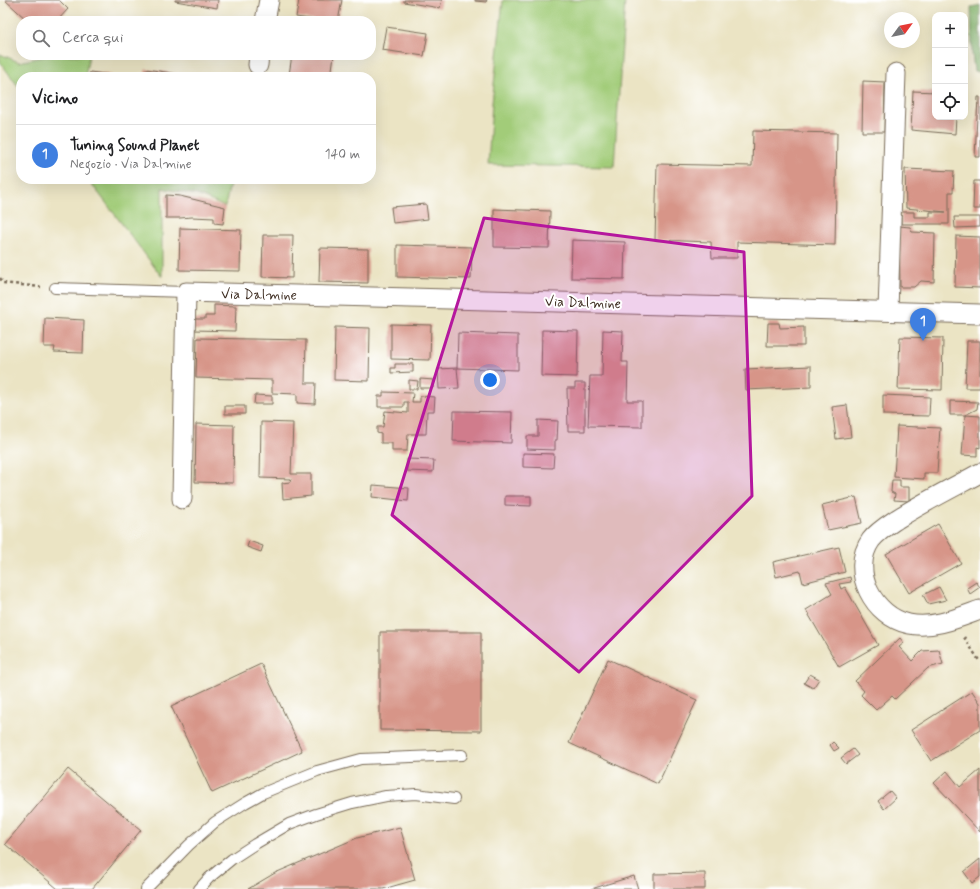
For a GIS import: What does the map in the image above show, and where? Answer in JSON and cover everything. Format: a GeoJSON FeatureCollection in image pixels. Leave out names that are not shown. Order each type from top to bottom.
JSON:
{"type":"FeatureCollection","features":[{"type":"Feature","properties":{"kind":"street"},"geometry":{"type":"LineString","coordinates":[[266,16],[269,0]]}},
{"type":"Feature","properties":{"kind":"street"},"geometry":{"type":"LineString","coordinates":[[888,311],[896,73]]}},
{"type":"Feature","properties":{"kind":"street"},"geometry":{"type":"LineString","coordinates":[[182,499],[186,292]]}},
{"type":"Feature","properties":{"kind":"street","name":"Via Dalmine"},"geometry":{"type":"LineString","coordinates":[[186,292],[522,300],[980,314]]}},
{"type":"Feature","properties":{"kind":"street"},"geometry":{"type":"LineString","coordinates":[[980,473],[916,508],[882,530],[874,537],[868,546],[862,566],[864,578],[870,593],[880,606],[893,617],[903,622],[914,625],[930,624],[952,620],[980,610]]}},
{"type":"Feature","properties":{"kind":"lane"},"geometry":{"type":"LineString","coordinates":[[55,288],[186,292]]}},
{"type":"Feature","properties":{"kind":"lane"},"geometry":{"type":"LineString","coordinates":[[146,889],[189,845],[215,822],[263,793],[317,771],[361,759],[462,755]]}},
{"type":"Feature","properties":{"kind":"lane"},"geometry":{"type":"LineString","coordinates":[[200,889],[209,878],[249,848],[289,824],[316,814],[352,803],[386,796],[416,794],[454,799]]}},
{"type":"Feature","properties":{"kind":"path"},"geometry":{"type":"LineString","coordinates":[[0,278],[4,283],[55,288]]}},
{"type":"Feature","properties":{"kind":"path"},"geometry":{"type":"LineString","coordinates":[[952,620],[980,662]]}},
{"type":"Feature","properties":{"kind":"highlighted area"},"geometry":{"type":"Polygon","coordinates":[[[484,218],[744,252],[752,496],[579,672],[392,515],[484,218]]]}},
{"type":"Feature","properties":{"kind":"green space"},"geometry":{"type":"Polygon","coordinates":[[[503,0],[625,0],[614,167],[488,165],[492,103],[503,0]]]}},
{"type":"Feature","properties":{"kind":"green space"},"geometry":{"type":"Polygon","coordinates":[[[980,5],[980,72],[974,71],[972,54],[971,7],[980,5]]]}},
{"type":"Feature","properties":{"kind":"green space"},"geometry":{"type":"Polygon","coordinates":[[[0,54],[19,62],[28,60],[88,60],[86,72],[16,72],[16,83],[0,62],[0,54]]]}},
{"type":"Feature","properties":{"kind":"green space"},"geometry":{"type":"Polygon","coordinates":[[[92,184],[230,184],[225,207],[198,195],[162,188],[162,277],[92,184]]]}},
{"type":"Feature","properties":{"kind":"building"},"geometry":{"type":"Polygon","coordinates":[[[5,0],[59,0],[68,9],[62,16],[23,16],[5,0]]]}},
{"type":"Feature","properties":{"kind":"building"},"geometry":{"type":"Polygon","coordinates":[[[175,0],[218,0],[217,8],[175,0]]]}},
{"type":"Feature","properties":{"kind":"building"},"geometry":{"type":"Polygon","coordinates":[[[299,0],[342,0],[339,16],[296,16],[299,0]]]}},
{"type":"Feature","properties":{"kind":"building"},"geometry":{"type":"Polygon","coordinates":[[[404,0],[442,0],[440,8],[404,2],[404,0]]]}},
{"type":"Feature","properties":{"kind":"building"},"geometry":{"type":"Polygon","coordinates":[[[475,0],[487,0],[486,2],[475,0]]]}},
{"type":"Feature","properties":{"kind":"building"},"geometry":{"type":"Polygon","coordinates":[[[386,27],[428,33],[424,56],[382,50],[386,27]]]}},
{"type":"Feature","properties":{"kind":"building"},"geometry":{"type":"Polygon","coordinates":[[[291,60],[333,60],[332,72],[289,72],[291,60]]]}},
{"type":"Feature","properties":{"kind":"building"},"geometry":{"type":"Polygon","coordinates":[[[146,69],[165,72],[145,72],[146,69]]]}},
{"type":"Feature","properties":{"kind":"building"},"geometry":{"type":"Polygon","coordinates":[[[863,81],[885,82],[884,132],[862,132],[863,81]]]}},
{"type":"Feature","properties":{"kind":"building"},"geometry":{"type":"Polygon","coordinates":[[[913,91],[932,92],[932,120],[956,120],[955,134],[911,130],[913,91]]]}},
{"type":"Feature","properties":{"kind":"building"},"geometry":{"type":"Polygon","coordinates":[[[978,97],[980,97],[980,157],[975,157],[978,97]]]}},
{"type":"Feature","properties":{"kind":"building"},"geometry":{"type":"Polygon","coordinates":[[[753,131],[837,133],[835,245],[737,242],[737,258],[712,258],[711,242],[655,240],[657,164],[752,166],[753,131]]]}},
{"type":"Feature","properties":{"kind":"building"},"geometry":{"type":"Polygon","coordinates":[[[905,169],[954,171],[953,192],[949,192],[949,224],[901,224],[901,212],[914,212],[914,217],[930,217],[930,212],[946,212],[906,208],[905,169]]]}},
{"type":"Feature","properties":{"kind":"building"},"geometry":{"type":"Polygon","coordinates":[[[974,181],[980,181],[980,209],[973,209],[974,181]]]}},
{"type":"Feature","properties":{"kind":"building"},"geometry":{"type":"Polygon","coordinates":[[[166,195],[180,196],[225,207],[223,224],[214,223],[214,218],[166,218],[166,195]]]}},
{"type":"Feature","properties":{"kind":"building"},"geometry":{"type":"Polygon","coordinates":[[[426,204],[428,219],[393,223],[391,207],[426,204]]]}},
{"type":"Feature","properties":{"kind":"building"},"geometry":{"type":"Polygon","coordinates":[[[494,209],[550,211],[549,248],[494,247],[494,209]]]}},
{"type":"Feature","properties":{"kind":"building"},"geometry":{"type":"Polygon","coordinates":[[[954,217],[980,217],[980,227],[955,228],[954,217]]]}},
{"type":"Feature","properties":{"kind":"building"},"geometry":{"type":"Polygon","coordinates":[[[899,226],[910,227],[912,232],[935,233],[934,282],[921,281],[914,287],[900,287],[899,226]]]}},
{"type":"Feature","properties":{"kind":"building"},"geometry":{"type":"Polygon","coordinates":[[[180,228],[241,230],[240,271],[179,270],[180,228]]]}},
{"type":"Feature","properties":{"kind":"building"},"geometry":{"type":"Polygon","coordinates":[[[263,235],[293,235],[292,278],[262,277],[263,235]]]}},
{"type":"Feature","properties":{"kind":"building"},"geometry":{"type":"Polygon","coordinates":[[[956,236],[980,237],[980,288],[955,287],[956,236]]]}},
{"type":"Feature","properties":{"kind":"building"},"geometry":{"type":"Polygon","coordinates":[[[572,240],[625,242],[624,279],[571,278],[572,240]]]}},
{"type":"Feature","properties":{"kind":"building"},"geometry":{"type":"Polygon","coordinates":[[[397,245],[472,247],[471,279],[397,277],[397,245]]]}},
{"type":"Feature","properties":{"kind":"building"},"geometry":{"type":"Polygon","coordinates":[[[320,248],[368,249],[368,283],[319,282],[320,248]]]}},
{"type":"Feature","properties":{"kind":"building"},"geometry":{"type":"Polygon","coordinates":[[[214,305],[236,306],[235,331],[193,330],[193,319],[205,319],[205,316],[214,316],[214,305]]]}},
{"type":"Feature","properties":{"kind":"building"},"geometry":{"type":"Polygon","coordinates":[[[45,318],[84,320],[83,353],[54,352],[55,347],[44,347],[45,318]]]}},
{"type":"Feature","properties":{"kind":"building"},"geometry":{"type":"Polygon","coordinates":[[[768,323],[779,323],[780,328],[804,327],[804,346],[767,346],[768,323]]]}},
{"type":"Feature","properties":{"kind":"building"},"geometry":{"type":"Polygon","coordinates":[[[391,324],[431,325],[430,360],[391,359],[391,324]]]}},
{"type":"Feature","properties":{"kind":"building"},"geometry":{"type":"Polygon","coordinates":[[[335,327],[370,328],[369,381],[334,380],[335,327]]]}},
{"type":"Feature","properties":{"kind":"building"},"geometry":{"type":"Polygon","coordinates":[[[542,330],[578,331],[577,377],[541,376],[542,330]]]}},
{"type":"Feature","properties":{"kind":"building"},"geometry":{"type":"Polygon","coordinates":[[[603,330],[623,331],[622,362],[628,362],[627,401],[642,401],[642,427],[588,426],[590,376],[602,376],[603,330]]]}},
{"type":"Feature","properties":{"kind":"building"},"geometry":{"type":"Polygon","coordinates":[[[458,333],[518,335],[518,370],[457,368],[458,333]]]}},
{"type":"Feature","properties":{"kind":"building"},"geometry":{"type":"Polygon","coordinates":[[[900,337],[943,338],[942,390],[898,389],[900,337]]]}},
{"type":"Feature","properties":{"kind":"building"},"geometry":{"type":"Polygon","coordinates":[[[197,338],[306,340],[305,383],[316,383],[315,404],[297,403],[297,394],[272,393],[272,380],[196,378],[197,338]]]}},
{"type":"Feature","properties":{"kind":"building"},"geometry":{"type":"Polygon","coordinates":[[[967,341],[980,341],[980,388],[965,388],[967,341]]]}},
{"type":"Feature","properties":{"kind":"building"},"geometry":{"type":"Polygon","coordinates":[[[395,364],[413,364],[413,372],[391,373],[391,368],[395,368],[395,364]]]}},
{"type":"Feature","properties":{"kind":"building"},"geometry":{"type":"Polygon","coordinates":[[[811,366],[811,387],[746,390],[745,369],[811,366]]]}},
{"type":"Feature","properties":{"kind":"building"},"geometry":{"type":"Polygon","coordinates":[[[457,368],[459,388],[439,389],[438,369],[457,368]]]}},
{"type":"Feature","properties":{"kind":"building"},"geometry":{"type":"Polygon","coordinates":[[[420,379],[434,380],[433,388],[420,388],[420,379]]]}},
{"type":"Feature","properties":{"kind":"building"},"geometry":{"type":"Polygon","coordinates":[[[409,380],[418,381],[417,389],[409,389],[409,380]]]}},
{"type":"Feature","properties":{"kind":"building"},"geometry":{"type":"Polygon","coordinates":[[[575,383],[585,383],[585,431],[568,431],[567,388],[575,388],[575,383]]]}},
{"type":"Feature","properties":{"kind":"building"},"geometry":{"type":"Polygon","coordinates":[[[383,392],[413,393],[412,402],[420,402],[420,396],[435,397],[434,411],[427,411],[426,434],[408,434],[407,451],[392,451],[392,443],[381,443],[381,434],[377,433],[377,427],[383,427],[385,411],[408,413],[408,402],[404,402],[404,407],[378,407],[378,396],[383,396],[383,392]]]}},
{"type":"Feature","properties":{"kind":"building"},"geometry":{"type":"Polygon","coordinates":[[[255,395],[272,396],[272,404],[254,404],[255,395]]]}},
{"type":"Feature","properties":{"kind":"building"},"geometry":{"type":"Polygon","coordinates":[[[883,395],[930,397],[929,416],[883,415],[883,395]]]}},
{"type":"Feature","properties":{"kind":"building"},"geometry":{"type":"Polygon","coordinates":[[[950,401],[978,402],[977,409],[965,415],[950,415],[950,401]]]}},
{"type":"Feature","properties":{"kind":"building"},"geometry":{"type":"Polygon","coordinates":[[[847,405],[851,437],[836,439],[832,407],[847,405]]]}},
{"type":"Feature","properties":{"kind":"building"},"geometry":{"type":"Polygon","coordinates":[[[225,406],[245,406],[245,414],[225,414],[225,406]]]}},
{"type":"Feature","properties":{"kind":"building"},"geometry":{"type":"Polygon","coordinates":[[[454,411],[512,412],[511,443],[453,441],[454,411]]]}},
{"type":"Feature","properties":{"kind":"building"},"geometry":{"type":"Polygon","coordinates":[[[965,415],[980,416],[980,448],[977,447],[977,456],[962,455],[965,415]]]}},
{"type":"Feature","properties":{"kind":"building"},"geometry":{"type":"Polygon","coordinates":[[[538,420],[558,421],[555,450],[527,449],[527,436],[538,436],[538,420]]]}},
{"type":"Feature","properties":{"kind":"building"},"geometry":{"type":"Polygon","coordinates":[[[261,422],[293,423],[291,474],[311,474],[311,496],[283,499],[282,483],[290,482],[291,479],[260,478],[261,422]]]}},
{"type":"Feature","properties":{"kind":"building"},"geometry":{"type":"Polygon","coordinates":[[[196,424],[234,425],[233,483],[195,482],[196,424]]]}},
{"type":"Feature","properties":{"kind":"building"},"geometry":{"type":"Polygon","coordinates":[[[897,426],[940,428],[937,473],[924,473],[924,479],[894,477],[897,426]]]}},
{"type":"Feature","properties":{"kind":"building"},"geometry":{"type":"Polygon","coordinates":[[[523,453],[554,454],[553,468],[523,467],[523,453]]]}},
{"type":"Feature","properties":{"kind":"building"},"geometry":{"type":"Polygon","coordinates":[[[407,459],[434,460],[433,472],[407,471],[407,459]]]}},
{"type":"Feature","properties":{"kind":"building"},"geometry":{"type":"Polygon","coordinates":[[[892,480],[900,480],[900,487],[909,487],[909,501],[894,500],[895,494],[891,492],[892,480]]]}},
{"type":"Feature","properties":{"kind":"building"},"geometry":{"type":"Polygon","coordinates":[[[373,485],[409,488],[408,501],[372,497],[373,485]]]}},
{"type":"Feature","properties":{"kind":"building"},"geometry":{"type":"Polygon","coordinates":[[[505,496],[531,496],[531,506],[505,505],[505,496]]]}},
{"type":"Feature","properties":{"kind":"building"},"geometry":{"type":"Polygon","coordinates":[[[856,497],[862,523],[828,530],[822,505],[856,497]]]}},
{"type":"Feature","properties":{"kind":"building"},"geometry":{"type":"Polygon","coordinates":[[[938,524],[961,563],[909,593],[886,554],[938,524]]]}},
{"type":"Feature","properties":{"kind":"building"},"geometry":{"type":"Polygon","coordinates":[[[249,541],[263,546],[261,552],[247,547],[249,541]]]}},
{"type":"Feature","properties":{"kind":"building"},"geometry":{"type":"Polygon","coordinates":[[[839,547],[845,572],[803,583],[800,571],[776,577],[773,562],[839,547]]]}},
{"type":"Feature","properties":{"kind":"building"},"geometry":{"type":"Polygon","coordinates":[[[850,577],[851,582],[839,584],[841,589],[845,587],[878,645],[839,667],[806,610],[832,594],[826,583],[850,577]]]}},
{"type":"Feature","properties":{"kind":"building"},"geometry":{"type":"Polygon","coordinates":[[[976,582],[980,587],[970,594],[967,588],[976,582]]]}},
{"type":"Feature","properties":{"kind":"building"},"geometry":{"type":"Polygon","coordinates":[[[939,587],[946,600],[928,604],[923,595],[939,587]]]}},
{"type":"Feature","properties":{"kind":"building"},"geometry":{"type":"Polygon","coordinates":[[[380,632],[481,632],[481,731],[380,730],[380,632]]]}},
{"type":"Feature","properties":{"kind":"building"},"geometry":{"type":"Polygon","coordinates":[[[900,638],[904,643],[899,647],[912,661],[922,651],[939,650],[943,664],[928,668],[895,699],[892,696],[876,710],[861,695],[864,691],[855,681],[900,638]]]}},
{"type":"Feature","properties":{"kind":"building"},"geometry":{"type":"Polygon","coordinates":[[[608,659],[697,700],[658,784],[569,743],[608,659]]]}},
{"type":"Feature","properties":{"kind":"building"},"geometry":{"type":"Polygon","coordinates":[[[261,664],[302,751],[212,793],[171,706],[261,664]]]}},
{"type":"Feature","properties":{"kind":"building"},"geometry":{"type":"Polygon","coordinates":[[[810,674],[819,679],[813,688],[804,683],[810,674]]]}},
{"type":"Feature","properties":{"kind":"building"},"geometry":{"type":"Polygon","coordinates":[[[972,691],[980,703],[980,730],[931,761],[911,730],[972,691]]]}},
{"type":"Feature","properties":{"kind":"building"},"geometry":{"type":"Polygon","coordinates":[[[833,742],[839,748],[834,751],[830,745],[833,742]]]}},
{"type":"Feature","properties":{"kind":"building"},"geometry":{"type":"Polygon","coordinates":[[[853,749],[858,755],[846,764],[841,758],[853,749]]]}},
{"type":"Feature","properties":{"kind":"building"},"geometry":{"type":"Polygon","coordinates":[[[68,769],[141,830],[92,889],[58,889],[5,844],[68,769]]]}},
{"type":"Feature","properties":{"kind":"building"},"geometry":{"type":"Polygon","coordinates":[[[980,770],[980,832],[934,783],[947,771],[960,787],[980,770]]]}},
{"type":"Feature","properties":{"kind":"building"},"geometry":{"type":"Polygon","coordinates":[[[890,791],[896,798],[884,809],[878,801],[890,791]]]}},
{"type":"Feature","properties":{"kind":"building"},"geometry":{"type":"Polygon","coordinates":[[[400,827],[415,880],[383,889],[248,889],[275,873],[357,838],[400,827]]]}},
{"type":"Feature","properties":{"kind":"building"},"geometry":{"type":"Polygon","coordinates":[[[980,859],[980,877],[972,883],[964,872],[980,859]]]}},
{"type":"Feature","properties":{"kind":"building"},"geometry":{"type":"Polygon","coordinates":[[[705,873],[705,889],[654,889],[654,874],[705,873]]]}},
{"type":"Feature","properties":{"kind":"building"},"geometry":{"type":"Polygon","coordinates":[[[634,876],[638,889],[591,889],[634,876]]]}},
{"type":"Feature","properties":{"kind":"place","name":"Tuning Sound Planet"},"geometry":{"type":"Point","coordinates":[923,341]}}]}
